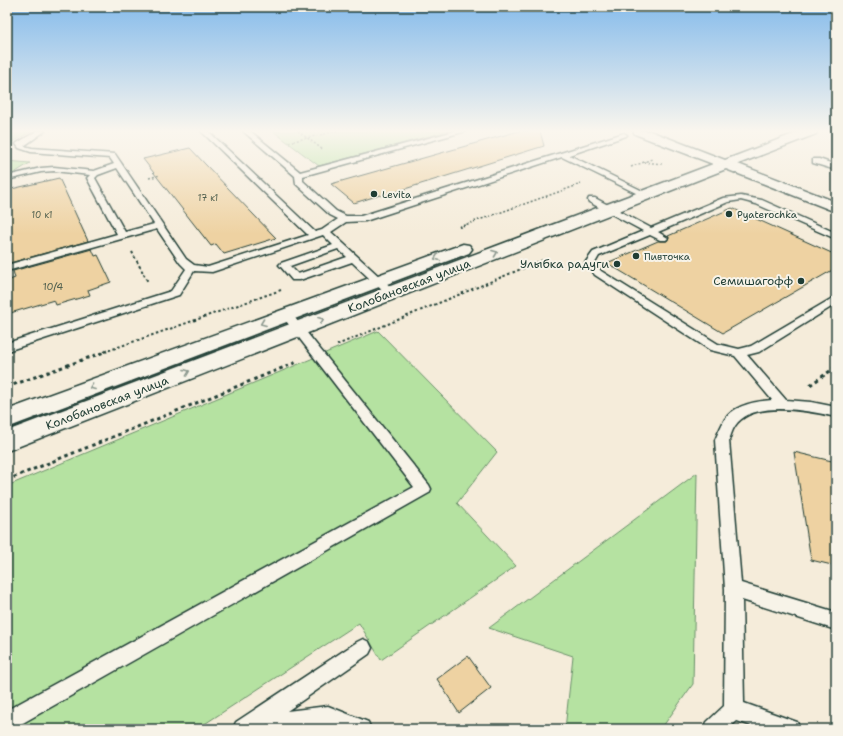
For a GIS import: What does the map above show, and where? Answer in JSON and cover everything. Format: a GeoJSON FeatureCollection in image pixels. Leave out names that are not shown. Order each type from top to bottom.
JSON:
{"type":"FeatureCollection","features":[{"type":"Feature","properties":{"kind":"street","name":"Колобановская улица"},"geometry":{"type":"LineString","coordinates":[[605,199],[645,194],[706,165]]}},
{"type":"Feature","properties":{"kind":"street"},"geometry":{"type":"LineString","coordinates":[[743,165],[836,207]]}},
{"type":"Feature","properties":{"kind":"street","name":"Колобановская улица"},"geometry":{"type":"LineString","coordinates":[[7,441],[292,322],[605,199],[649,179]]}},
{"type":"Feature","properties":{"kind":"street","name":"Колобановская улица"},"geometry":{"type":"LineString","coordinates":[[7,420],[292,322]]}},
{"type":"Feature","properties":{"kind":"lane"},"geometry":{"type":"LineString","coordinates":[[7,178],[41,170],[96,173],[118,165]]}},
{"type":"Feature","properties":{"kind":"lane"},"geometry":{"type":"LineString","coordinates":[[119,165],[183,261],[191,268],[209,270],[325,232],[344,219]]}},
{"type":"Feature","properties":{"kind":"lane"},"geometry":{"type":"LineString","coordinates":[[240,165],[314,236]]}},
{"type":"Feature","properties":{"kind":"lane"},"geometry":{"type":"LineString","coordinates":[[287,165],[298,175],[299,182],[333,213],[344,219],[362,219],[531,165]]}},
{"type":"Feature","properties":{"kind":"lane"},"geometry":{"type":"LineString","coordinates":[[298,175],[334,165]]}},
{"type":"Feature","properties":{"kind":"lane"},"geometry":{"type":"LineString","coordinates":[[584,165],[645,194]]}},
{"type":"Feature","properties":{"kind":"lane"},"geometry":{"type":"LineString","coordinates":[[96,173],[91,178],[123,236]]}},
{"type":"Feature","properties":{"kind":"lane"},"geometry":{"type":"LineString","coordinates":[[836,236],[759,202],[741,198],[726,200],[596,254],[590,263],[598,273],[714,346],[739,353],[755,349],[836,299]]}},
{"type":"Feature","properties":{"kind":"lane"},"geometry":{"type":"LineString","coordinates":[[605,199],[650,232],[663,238]]}},
{"type":"Feature","properties":{"kind":"lane"},"geometry":{"type":"LineString","coordinates":[[7,268],[160,225]]}},
{"type":"Feature","properties":{"kind":"lane"},"geometry":{"type":"LineString","coordinates":[[325,232],[384,287]]}},
{"type":"Feature","properties":{"kind":"lane"},"geometry":{"type":"LineString","coordinates":[[339,246],[284,264],[296,278],[354,258]]}},
{"type":"Feature","properties":{"kind":"lane"},"geometry":{"type":"LineString","coordinates":[[7,347],[174,293],[191,268]]}},
{"type":"Feature","properties":{"kind":"lane"},"geometry":{"type":"LineString","coordinates":[[7,721],[424,489],[292,322]]}},
{"type":"Feature","properties":{"kind":"lane"},"geometry":{"type":"LineString","coordinates":[[739,353],[782,404]]}},
{"type":"Feature","properties":{"kind":"lane"},"geometry":{"type":"LineString","coordinates":[[714,729],[734,710],[733,589],[722,440],[732,420],[747,408],[782,404],[813,406],[836,412]]}},
{"type":"Feature","properties":{"kind":"lane"},"geometry":{"type":"LineString","coordinates":[[733,589],[836,621]]}},
{"type":"Feature","properties":{"kind":"lane"},"geometry":{"type":"LineString","coordinates":[[279,719],[363,648]]}},
{"type":"Feature","properties":{"kind":"lane"},"geometry":{"type":"LineString","coordinates":[[734,710],[790,729]]}},
{"type":"Feature","properties":{"kind":"lane"},"geometry":{"type":"LineString","coordinates":[[243,729],[279,719],[328,716],[361,729]]}},
{"type":"Feature","properties":{"kind":"path"},"geometry":{"type":"LineString","coordinates":[[665,165],[676,166]]}},
{"type":"Feature","properties":{"kind":"path"},"geometry":{"type":"LineString","coordinates":[[123,236],[157,299]]}},
{"type":"Feature","properties":{"kind":"path"},"geometry":{"type":"LineString","coordinates":[[7,480],[547,259]]}},
{"type":"Feature","properties":{"kind":"green space"},"geometry":{"type":"Polygon","coordinates":[[[7,165],[26,165],[11,175],[7,175],[7,165]]]}},
{"type":"Feature","properties":{"kind":"green space"},"geometry":{"type":"Polygon","coordinates":[[[378,331],[497,452],[457,503],[516,566],[381,660],[359,623],[197,729],[7,729],[7,486],[378,331]]]}},
{"type":"Feature","properties":{"kind":"green space"},"geometry":{"type":"Polygon","coordinates":[[[697,473],[693,684],[661,729],[565,729],[573,656],[489,628],[697,473]]]}},
{"type":"Feature","properties":{"kind":"building"},"geometry":{"type":"Polygon","coordinates":[[[148,165],[207,165],[276,238],[224,254],[216,244],[211,246],[148,165]]]}},
{"type":"Feature","properties":{"kind":"building"},"geometry":{"type":"Polygon","coordinates":[[[397,165],[481,165],[382,196],[380,195],[354,203],[331,184],[397,165]]]}},
{"type":"Feature","properties":{"kind":"building"},"geometry":{"type":"Polygon","coordinates":[[[59,178],[88,241],[10,263],[7,250],[7,190],[59,178]]]}},
{"type":"Feature","properties":{"kind":"building"},"geometry":{"type":"Polygon","coordinates":[[[732,208],[836,255],[836,268],[723,333],[607,263],[658,241],[667,241],[669,238],[668,236],[732,208]]]}},
{"type":"Feature","properties":{"kind":"building"},"geometry":{"type":"Polygon","coordinates":[[[92,249],[95,256],[98,255],[111,282],[88,290],[90,295],[56,305],[54,300],[7,314],[7,281],[15,278],[13,271],[92,249]]]}},
{"type":"Feature","properties":{"kind":"building"},"geometry":{"type":"Polygon","coordinates":[[[794,452],[836,462],[836,566],[811,560],[794,452]]]}},
{"type":"Feature","properties":{"kind":"building"},"geometry":{"type":"Polygon","coordinates":[[[468,656],[491,688],[459,713],[437,679],[468,656]]]}},
{"type":"Feature","properties":{"kind":"place","name":"Levita"},"geometry":{"type":"Point","coordinates":[374,194]}},
{"type":"Feature","properties":{"kind":"place","name":"Pyaterochka"},"geometry":{"type":"Point","coordinates":[729,214]}},
{"type":"Feature","properties":{"kind":"place","name":"Пивточка"},"geometry":{"type":"Point","coordinates":[636,256]}},
{"type":"Feature","properties":{"kind":"place","name":"Улыбка радуги"},"geometry":{"type":"Point","coordinates":[617,264]}},
{"type":"Feature","properties":{"kind":"place","name":"Семишагофф"},"geometry":{"type":"Point","coordinates":[801,281]}}]}
